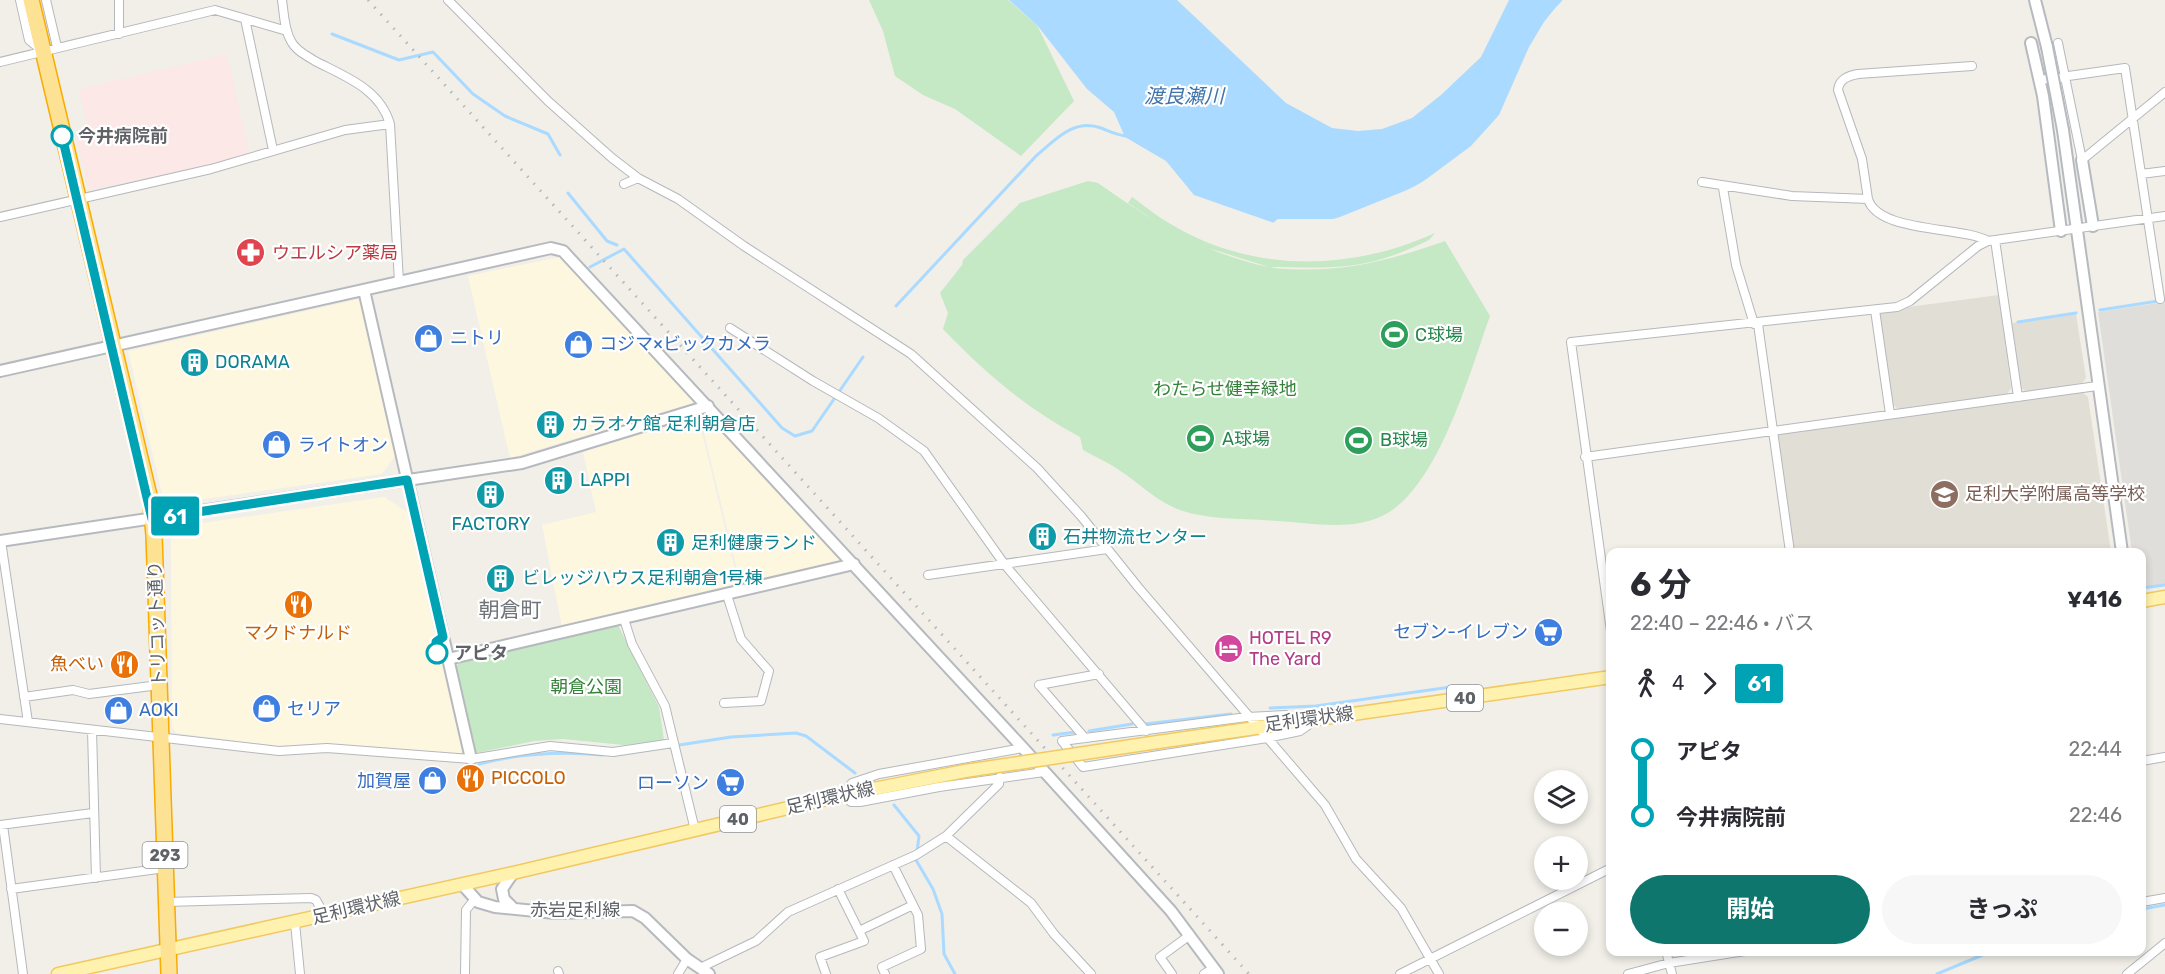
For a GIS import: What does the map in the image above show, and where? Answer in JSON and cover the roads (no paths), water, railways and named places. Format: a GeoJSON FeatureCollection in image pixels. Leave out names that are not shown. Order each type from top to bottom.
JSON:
{"type":"FeatureCollection","features":[{"type":"Feature","properties":{"kind":"highway","name":"トリコット通り"},"geometry":{"type":"LineString","coordinates":[[31,0],[152,519],[169,974]]}},
{"type":"Feature","properties":{"kind":"main road"},"geometry":{"type":"LineString","coordinates":[[2146,600],[2165,597]]}},
{"type":"Feature","properties":{"kind":"main road","name":"足利環状線"},"geometry":{"type":"LineString","coordinates":[[58,974],[96,970],[168,949],[295,923],[843,795],[965,771],[1297,720],[1606,678]]}},
{"type":"Feature","properties":{"kind":"street"},"geometry":{"type":"LineString","coordinates":[[20,0],[29,40],[42,51]]}},
{"type":"Feature","properties":{"kind":"street"},"geometry":{"type":"LineString","coordinates":[[46,0],[57,47]]}},
{"type":"Feature","properties":{"kind":"street"},"geometry":{"type":"LineString","coordinates":[[119,0],[119,34]]}},
{"type":"Feature","properties":{"kind":"street"},"geometry":{"type":"LineString","coordinates":[[282,0],[290,40],[300,51],[372,93],[386,112],[390,124],[399,282]]}},
{"type":"Feature","properties":{"kind":"street"},"geometry":{"type":"LineString","coordinates":[[448,0],[548,101],[638,178],[678,199],[744,246],[911,354],[1037,468],[1081,516],[1247,717],[1325,805],[1356,859],[1401,908],[1439,974]]}},
{"type":"Feature","properties":{"kind":"street"},"geometry":{"type":"LineString","coordinates":[[2035,0],[2047,47],[2063,130],[2121,548]]}},
{"type":"Feature","properties":{"kind":"street"},"geometry":{"type":"LineString","coordinates":[[0,62],[215,10],[287,31]]}},
{"type":"Feature","properties":{"kind":"street"},"geometry":{"type":"LineString","coordinates":[[245,19],[273,150]]}},
{"type":"Feature","properties":{"kind":"street"},"geometry":{"type":"LineString","coordinates":[[2031,43],[2040,80],[2061,231]]}},
{"type":"Feature","properties":{"kind":"street"},"geometry":{"type":"LineString","coordinates":[[2058,43],[2093,226]]}},
{"type":"Feature","properties":{"kind":"street"},"geometry":{"type":"LineString","coordinates":[[1972,66],[1858,74],[1843,80],[1838,90],[1862,159],[1870,206],[1898,221],[1992,241]]}},
{"type":"Feature","properties":{"kind":"street"},"geometry":{"type":"LineString","coordinates":[[2040,80],[2125,68],[2160,299]]}},
{"type":"Feature","properties":{"kind":"street"},"geometry":{"type":"LineString","coordinates":[[2082,160],[2165,92]]}},
{"type":"Feature","properties":{"kind":"street"},"geometry":{"type":"LineString","coordinates":[[0,217],[211,169],[345,130],[390,124]]}},
{"type":"Feature","properties":{"kind":"street"},"geometry":{"type":"LineString","coordinates":[[2141,174],[2165,171]]}},
{"type":"Feature","properties":{"kind":"street"},"geometry":{"type":"LineString","coordinates":[[624,184],[638,178]]}},
{"type":"Feature","properties":{"kind":"street"},"geometry":{"type":"LineString","coordinates":[[1702,182],[1723,188],[1792,196],[1846,200],[1868,199]]}},
{"type":"Feature","properties":{"kind":"street"},"geometry":{"type":"LineString","coordinates":[[1723,188],[1736,265],[1756,324],[1789,548]]}},
{"type":"Feature","properties":{"kind":"street"},"geometry":{"type":"LineString","coordinates":[[1606,598],[1570,342],[1756,324],[1875,310],[1904,304],[1978,246],[1992,241],[2165,216]]}},
{"type":"Feature","properties":{"kind":"street"},"geometry":{"type":"LineString","coordinates":[[1992,241],[2018,397]]}},
{"type":"Feature","properties":{"kind":"street"},"geometry":{"type":"LineString","coordinates":[[0,370],[551,248],[563,251],[1023,748],[1190,935],[1212,972]]}},
{"type":"Feature","properties":{"kind":"street"},"geometry":{"type":"LineString","coordinates":[[364,290],[471,759]]}},
{"type":"Feature","properties":{"kind":"street"},"geometry":{"type":"LineString","coordinates":[[1875,310],[1890,414]]}},
{"type":"Feature","properties":{"kind":"street"},"geometry":{"type":"LineString","coordinates":[[730,328],[813,381],[878,418],[924,451],[1005,565],[1146,731]]}},
{"type":"Feature","properties":{"kind":"street"},"geometry":{"type":"LineString","coordinates":[[1585,457],[2097,386]]}},
{"type":"Feature","properties":{"kind":"street"},"geometry":{"type":"LineString","coordinates":[[28,722],[0,541],[522,463],[708,406]]}},
{"type":"Feature","properties":{"kind":"street"},"geometry":{"type":"LineString","coordinates":[[928,575],[1107,549]]}},
{"type":"Feature","properties":{"kind":"street"},"geometry":{"type":"LineString","coordinates":[[448,659],[728,596],[854,564]]}},
{"type":"Feature","properties":{"kind":"street"},"geometry":{"type":"LineString","coordinates":[[724,703],[761,701],[769,670],[741,639],[728,596]]}},
{"type":"Feature","properties":{"kind":"street"},"geometry":{"type":"LineString","coordinates":[[624,619],[632,644],[659,690],[669,717],[673,743],[695,830]]}},
{"type":"Feature","properties":{"kind":"street"},"geometry":{"type":"LineString","coordinates":[[1085,738],[1039,685],[1099,675]]}},
{"type":"Feature","properties":{"kind":"street"},"geometry":{"type":"LineString","coordinates":[[24,697],[73,690],[89,693],[159,685]]}},
{"type":"Feature","properties":{"kind":"street"},"geometry":{"type":"LineString","coordinates":[[1297,720],[1286,715],[1247,717],[1062,741],[1083,767],[1267,738],[1300,731],[1320,718]]}},
{"type":"Feature","properties":{"kind":"street"},"geometry":{"type":"LineString","coordinates":[[0,719],[279,751],[327,748],[471,759],[550,746],[614,752],[673,743]]}},
{"type":"Feature","properties":{"kind":"street"},"geometry":{"type":"LineString","coordinates":[[92,730],[96,878]]}},
{"type":"Feature","properties":{"kind":"street"},"geometry":{"type":"LineString","coordinates":[[1023,748],[872,776],[852,783],[843,795],[851,802],[860,802],[1000,777],[1044,772]]}},
{"type":"Feature","properties":{"kind":"street"},"geometry":{"type":"LineString","coordinates":[[2146,760],[2165,757]]}},
{"type":"Feature","properties":{"kind":"street"},"geometry":{"type":"LineString","coordinates":[[705,971],[756,941],[788,912],[893,865],[946,836],[999,784],[1000,777]]}},
{"type":"Feature","properties":{"kind":"street"},"geometry":{"type":"LineString","coordinates":[[23,974],[1,825],[93,813]]}},
{"type":"Feature","properties":{"kind":"street"},"geometry":{"type":"LineString","coordinates":[[946,836],[1031,903],[1054,934],[1091,974]]}},
{"type":"Feature","properties":{"kind":"street"},"geometry":{"type":"LineString","coordinates":[[885,974],[882,967],[921,948],[918,915],[893,865]]}},
{"type":"Feature","properties":{"kind":"street"},"geometry":{"type":"LineString","coordinates":[[11,889],[165,868]]}},
{"type":"Feature","properties":{"kind":"street"},"geometry":{"type":"LineString","coordinates":[[1400,974],[1606,871]]}},
{"type":"Feature","properties":{"kind":"street"},"geometry":{"type":"LineString","coordinates":[[513,873],[502,889],[504,899],[513,908]]}},
{"type":"Feature","properties":{"kind":"street"},"geometry":{"type":"LineString","coordinates":[[462,884],[474,900],[466,910],[465,974]]}},
{"type":"Feature","properties":{"kind":"street"},"geometry":{"type":"LineString","coordinates":[[826,974],[820,957],[864,941],[838,889]]}},
{"type":"Feature","properties":{"kind":"street"},"geometry":{"type":"LineString","coordinates":[[166,902],[311,898],[316,900],[325,916]]}},
{"type":"Feature","properties":{"kind":"street"},"geometry":{"type":"LineString","coordinates":[[2146,901],[2165,898]]}},
{"type":"Feature","properties":{"kind":"street","name":"赤岩足利線"},"geometry":{"type":"LineString","coordinates":[[474,900],[485,905],[555,913],[633,911],[645,918],[687,959],[705,971]]}},
{"type":"Feature","properties":{"kind":"street"},"geometry":{"type":"LineString","coordinates":[[859,931],[914,905]]}},
{"type":"Feature","properties":{"kind":"street"},"geometry":{"type":"LineString","coordinates":[[295,923],[300,974]]}},
{"type":"Feature","properties":{"kind":"street"},"geometry":{"type":"LineString","coordinates":[[1172,974],[1160,957],[1190,935]]}},
{"type":"Feature","properties":{"kind":"street"},"geometry":{"type":"LineString","coordinates":[[2127,974],[2165,943]]}},
{"type":"Feature","properties":{"kind":"street"},"geometry":{"type":"LineString","coordinates":[[1667,956],[1672,974]]}},
{"type":"Feature","properties":{"kind":"street"},"geometry":{"type":"LineString","coordinates":[[1628,974],[1669,963],[1713,956]]}},
{"type":"Feature","properties":{"kind":"street"},"geometry":{"type":"LineString","coordinates":[[678,974],[687,959]]}},
{"type":"Feature","properties":{"kind":"water","name":"渡良瀬川"},"geometry":{"type":"Polygon","coordinates":[[[1009,0],[1177,0],[1286,103],[1332,128],[1358,131],[1382,129],[1412,118],[1441,95],[1481,57],[1509,0],[1563,0],[1543,24],[1504,107],[1474,145],[1431,177],[1383,202],[1330,220],[1278,219],[1274,223],[1194,195],[1166,161],[1125,137],[1114,112],[1087,89],[1037,25],[1009,0]]]}},
{"type":"Feature","properties":{"kind":"waterway"},"geometry":{"type":"LineString","coordinates":[[332,34],[399,60],[433,52],[473,94],[505,116],[548,134],[560,155]]}},
{"type":"Feature","properties":{"kind":"waterway"},"geometry":{"type":"LineString","coordinates":[[896,306],[1036,156],[1058,137],[1082,126],[1101,128],[1128,136]]}},
{"type":"Feature","properties":{"kind":"waterway"},"geometry":{"type":"LineString","coordinates":[[568,193],[607,241],[617,245]]}},
{"type":"Feature","properties":{"kind":"waterway"},"geometry":{"type":"LineString","coordinates":[[590,267],[624,249],[782,428],[795,436],[812,431],[863,357]]}},
{"type":"Feature","properties":{"kind":"waterway"},"geometry":{"type":"LineString","coordinates":[[2100,310],[2165,300]]}},
{"type":"Feature","properties":{"kind":"waterway"},"geometry":{"type":"LineString","coordinates":[[2018,322],[2076,313]]}},
{"type":"Feature","properties":{"kind":"waterway"},"geometry":{"type":"LineString","coordinates":[[2146,587],[2165,585]]}},
{"type":"Feature","properties":{"kind":"waterway"},"geometry":{"type":"LineString","coordinates":[[1270,708],[1316,706],[1451,687]]}},
{"type":"Feature","properties":{"kind":"waterway"},"geometry":{"type":"LineString","coordinates":[[1145,724],[1231,714]]}},
{"type":"Feature","properties":{"kind":"waterway"},"geometry":{"type":"LineString","coordinates":[[1089,731],[1132,724]]}},
{"type":"Feature","properties":{"kind":"waterway"},"geometry":{"type":"LineString","coordinates":[[1053,735],[1076,732]]}},
{"type":"Feature","properties":{"kind":"waterway"},"geometry":{"type":"LineString","coordinates":[[615,755],[731,737],[796,733],[806,736],[855,773]]}},
{"type":"Feature","properties":{"kind":"waterway"},"geometry":{"type":"LineString","coordinates":[[479,764],[510,757],[540,754],[602,755]]}},
{"type":"Feature","properties":{"kind":"waterway"},"geometry":{"type":"LineString","coordinates":[[894,805],[919,836],[916,860],[933,889],[942,914],[944,954],[955,974]]}},
{"type":"Feature","properties":{"kind":"waterway"},"geometry":{"type":"LineString","coordinates":[[2146,908],[2165,905]]}},
{"type":"Feature","properties":{"kind":"waterway"},"geometry":{"type":"LineString","coordinates":[[1937,974],[1980,956]]}},
{"type":"Feature","properties":{"kind":"railway"},"geometry":{"type":"LineString","coordinates":[[368,0],[1249,974]]}},
{"type":"Feature","properties":{"kind":"place","name":"今井病院前"},"geometry":{"type":"Point","coordinates":[62,136]}},
{"type":"Feature","properties":{"kind":"place","name":"ウエルシア薬局"},"geometry":{"type":"Point","coordinates":[251,253]}},
{"type":"Feature","properties":{"kind":"place","name":"C球場"},"geometry":{"type":"Point","coordinates":[1394,335]}},
{"type":"Feature","properties":{"kind":"place","name":"ニトリ"},"geometry":{"type":"Point","coordinates":[429,338]}},
{"type":"Feature","properties":{"kind":"place","name":"コジマ×ビックカメラ"},"geometry":{"type":"Point","coordinates":[578,344]}},
{"type":"Feature","properties":{"kind":"place","name":"DORAMA"},"geometry":{"type":"Point","coordinates":[194,362]}},
{"type":"Feature","properties":{"kind":"place","name":"カラオケ館 足利朝倉店"},"geometry":{"type":"Point","coordinates":[550,424]}},
{"type":"Feature","properties":{"kind":"place","name":"A球場"},"geometry":{"type":"Point","coordinates":[1201,439]}},
{"type":"Feature","properties":{"kind":"place","name":"B球場"},"geometry":{"type":"Point","coordinates":[1359,440]}},
{"type":"Feature","properties":{"kind":"place","name":"ライトオン"},"geometry":{"type":"Point","coordinates":[277,445]}},
{"type":"Feature","properties":{"kind":"place","name":"LAPPI"},"geometry":{"type":"Point","coordinates":[559,480]}},
{"type":"Feature","properties":{"kind":"place","name":"足利大学附属高等学校"},"geometry":{"type":"Point","coordinates":[1944,494]}},
{"type":"Feature","properties":{"kind":"place","name":"FACTORY"},"geometry":{"type":"Point","coordinates":[491,495]}},
{"type":"Feature","properties":{"kind":"place","name":"石井物流センター"},"geometry":{"type":"Point","coordinates":[1042,537]}},
{"type":"Feature","properties":{"kind":"place","name":"足利健康ランド"},"geometry":{"type":"Point","coordinates":[670,543]}},
{"type":"Feature","properties":{"kind":"place","name":"ビレッジハウス足利朝倉1号棟"},"geometry":{"type":"Point","coordinates":[501,578]}},
{"type":"Feature","properties":{"kind":"place","name":"マクドナルド"},"geometry":{"type":"Point","coordinates":[298,604]}},
{"type":"Feature","properties":{"kind":"place","name":"セブン-イレブン"},"geometry":{"type":"Point","coordinates":[1549,632]}},
{"type":"Feature","properties":{"kind":"place","name":"HOTEL R9 The Yard"},"geometry":{"type":"Point","coordinates":[1228,648]}},
{"type":"Feature","properties":{"kind":"place","name":"アピタ"},"geometry":{"type":"Point","coordinates":[437,653]}},
{"type":"Feature","properties":{"kind":"place","name":"魚べい"},"geometry":{"type":"Point","coordinates":[125,664]}},
{"type":"Feature","properties":{"kind":"place","name":"セリア"},"geometry":{"type":"Point","coordinates":[266,709]}},
{"type":"Feature","properties":{"kind":"place","name":"AOKI"},"geometry":{"type":"Point","coordinates":[118,710]}},
{"type":"Feature","properties":{"kind":"place","name":"PICCOLO"},"geometry":{"type":"Point","coordinates":[470,778]}},
{"type":"Feature","properties":{"kind":"place","name":"加賀屋"},"geometry":{"type":"Point","coordinates":[432,781]}},
{"type":"Feature","properties":{"kind":"place","name":"ローソン"},"geometry":{"type":"Point","coordinates":[730,783]}},
{"type":"Feature","properties":{"kind":"district","name":"朝倉町"},"geometry":{"type":"Point","coordinates":[510,609]}},
{"type":"Feature","properties":{"kind":"park label","name":"わたらせ健幸緑地"},"geometry":{"type":"Point","coordinates":[1225,389]}},
{"type":"Feature","properties":{"kind":"park label","name":"朝倉公園"},"geometry":{"type":"Point","coordinates":[586,687]}}]}
